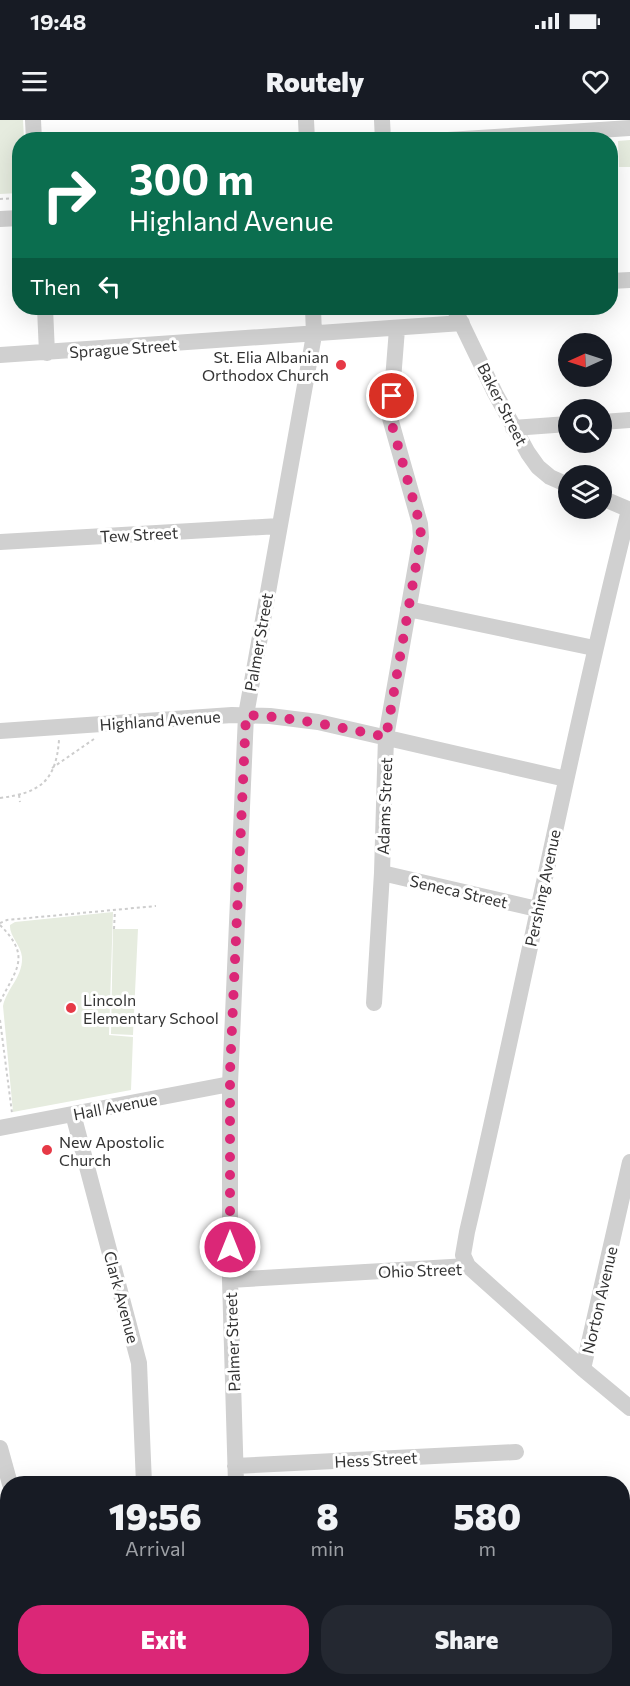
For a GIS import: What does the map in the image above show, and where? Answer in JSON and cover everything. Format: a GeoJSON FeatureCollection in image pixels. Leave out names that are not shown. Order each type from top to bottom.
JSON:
{"type":"FeatureCollection","features":[{"type":"Feature","properties":{"kind":"street"},"geometry":{"type":"LineString","coordinates":[[477,132],[484,130],[630,128]]}},
{"type":"Feature","properties":{"kind":"street"},"geometry":{"type":"LineString","coordinates":[[45,315],[47,353]]}},
{"type":"Feature","properties":{"kind":"street","name":"Palmer Street"},"geometry":{"type":"LineString","coordinates":[[236,1476],[230,1280],[230,1084],[246,715],[314,335],[313,315]]}},
{"type":"Feature","properties":{"kind":"street","name":"Baker Street"},"geometry":{"type":"LineString","coordinates":[[458,315],[513,428],[538,467],[558,481]]}},
{"type":"Feature","properties":{"kind":"street","name":"Sprague Street"},"geometry":{"type":"LineString","coordinates":[[0,355],[462,323]]}},
{"type":"Feature","properties":{"kind":"street","name":"Adams Street"},"geometry":{"type":"LineString","coordinates":[[374,1003],[382,873],[386,737],[421,537],[420,524],[390,418],[397,329]]}},
{"type":"Feature","properties":{"kind":"street"},"geometry":{"type":"LineString","coordinates":[[612,421],[630,420]]}},
{"type":"Feature","properties":{"kind":"street"},"geometry":{"type":"LineString","coordinates":[[513,428],[558,425]]}},
{"type":"Feature","properties":{"kind":"street"},"geometry":{"type":"LineString","coordinates":[[612,502],[630,510]]}},
{"type":"Feature","properties":{"kind":"street","name":"Pershing Avenue"},"geometry":{"type":"LineString","coordinates":[[468,1266],[463,1255],[467,1232],[594,648],[630,510]]}},
{"type":"Feature","properties":{"kind":"street","name":"Tew Street"},"geometry":{"type":"LineString","coordinates":[[0,542],[279,526]]}},
{"type":"Feature","properties":{"kind":"street"},"geometry":{"type":"LineString","coordinates":[[408,609],[594,648]]}},
{"type":"Feature","properties":{"kind":"street","name":"Highland Avenue"},"geometry":{"type":"LineString","coordinates":[[0,731],[246,715],[270,716],[318,722],[566,779]]}},
{"type":"Feature","properties":{"kind":"street","name":"Seneca Street"},"geometry":{"type":"LineString","coordinates":[[382,873],[537,909]]}},
{"type":"Feature","properties":{"kind":"street","name":"Hall Avenue"},"geometry":{"type":"LineString","coordinates":[[0,1128],[230,1084]]}},
{"type":"Feature","properties":{"kind":"street","name":"Clark Avenue"},"geometry":{"type":"LineString","coordinates":[[73,1114],[139,1363],[144,1476]]}},
{"type":"Feature","properties":{"kind":"street","name":"Norton Avenue"},"geometry":{"type":"LineString","coordinates":[[583,1369],[630,1162]]}},
{"type":"Feature","properties":{"kind":"street","name":"Ohio Street"},"geometry":{"type":"LineString","coordinates":[[230,1280],[468,1266],[630,1408]]}},
{"type":"Feature","properties":{"kind":"street"},"geometry":{"type":"LineString","coordinates":[[0,1448],[8,1476]]}},
{"type":"Feature","properties":{"kind":"street","name":"Hess Street"},"geometry":{"type":"LineString","coordinates":[[236,1466],[516,1452]]}},
{"type":"Feature","properties":{"kind":"path"},"geometry":{"type":"LineString","coordinates":[[52,768],[100,734]]}},
{"type":"Feature","properties":{"kind":"path"},"geometry":{"type":"LineString","coordinates":[[0,798],[28,793],[42,784],[52,768],[59,737]]}},
{"type":"Feature","properties":{"kind":"path"},"geometry":{"type":"LineString","coordinates":[[19,795],[20,802]]}},
{"type":"Feature","properties":{"kind":"path"},"geometry":{"type":"LineString","coordinates":[[0,999],[17,971],[18,952],[15,943],[0,924],[7,920],[156,906]]}},
{"type":"Feature","properties":{"kind":"path"},"geometry":{"type":"LineString","coordinates":[[114,928],[115,910]]}},
{"type":"Feature","properties":{"kind":"path"},"geometry":{"type":"LineString","coordinates":[[0,1020],[12,1113]]}},
{"type":"Feature","properties":{"kind":"shaded area"},"geometry":{"type":"Polygon","coordinates":[[[0,120],[23,120],[24,132],[12,132],[12,193],[0,194],[0,120]]]}},
{"type":"Feature","properties":{"kind":"shaded area"},"geometry":{"type":"Polygon","coordinates":[[[630,140],[630,167],[619,167],[618,141],[630,140]]]}},
{"type":"Feature","properties":{"kind":"shaded area"},"geometry":{"type":"Polygon","coordinates":[[[113,912],[109,1035],[133,1037],[131,1090],[13,1112],[3,1006],[20,971],[22,957],[20,948],[11,933],[10,925],[15,922],[113,912]]]}},
{"type":"Feature","properties":{"kind":"shaded area"},"geometry":{"type":"Polygon","coordinates":[[[113,929],[138,929],[133,1035],[111,1034],[113,929]]]}},
{"type":"Feature","properties":{"kind":"place","name":"St. Elia Albanian Orthodox Church"},"geometry":{"type":"Point","coordinates":[341,365]}},
{"type":"Feature","properties":{"kind":"place","name":"Lincoln Elementary School"},"geometry":{"type":"Point","coordinates":[71,1008]}},
{"type":"Feature","properties":{"kind":"place","name":"New Apostolic Church"},"geometry":{"type":"Point","coordinates":[47,1150]}},
{"type":"Feature","properties":{"kind":"route"},"geometry":{"type":"LineString","coordinates":[[230,1247],[230,1072],[246,715],[318,722],[386,737],[421,537],[420,524],[390,418],[392,396]]}}]}
